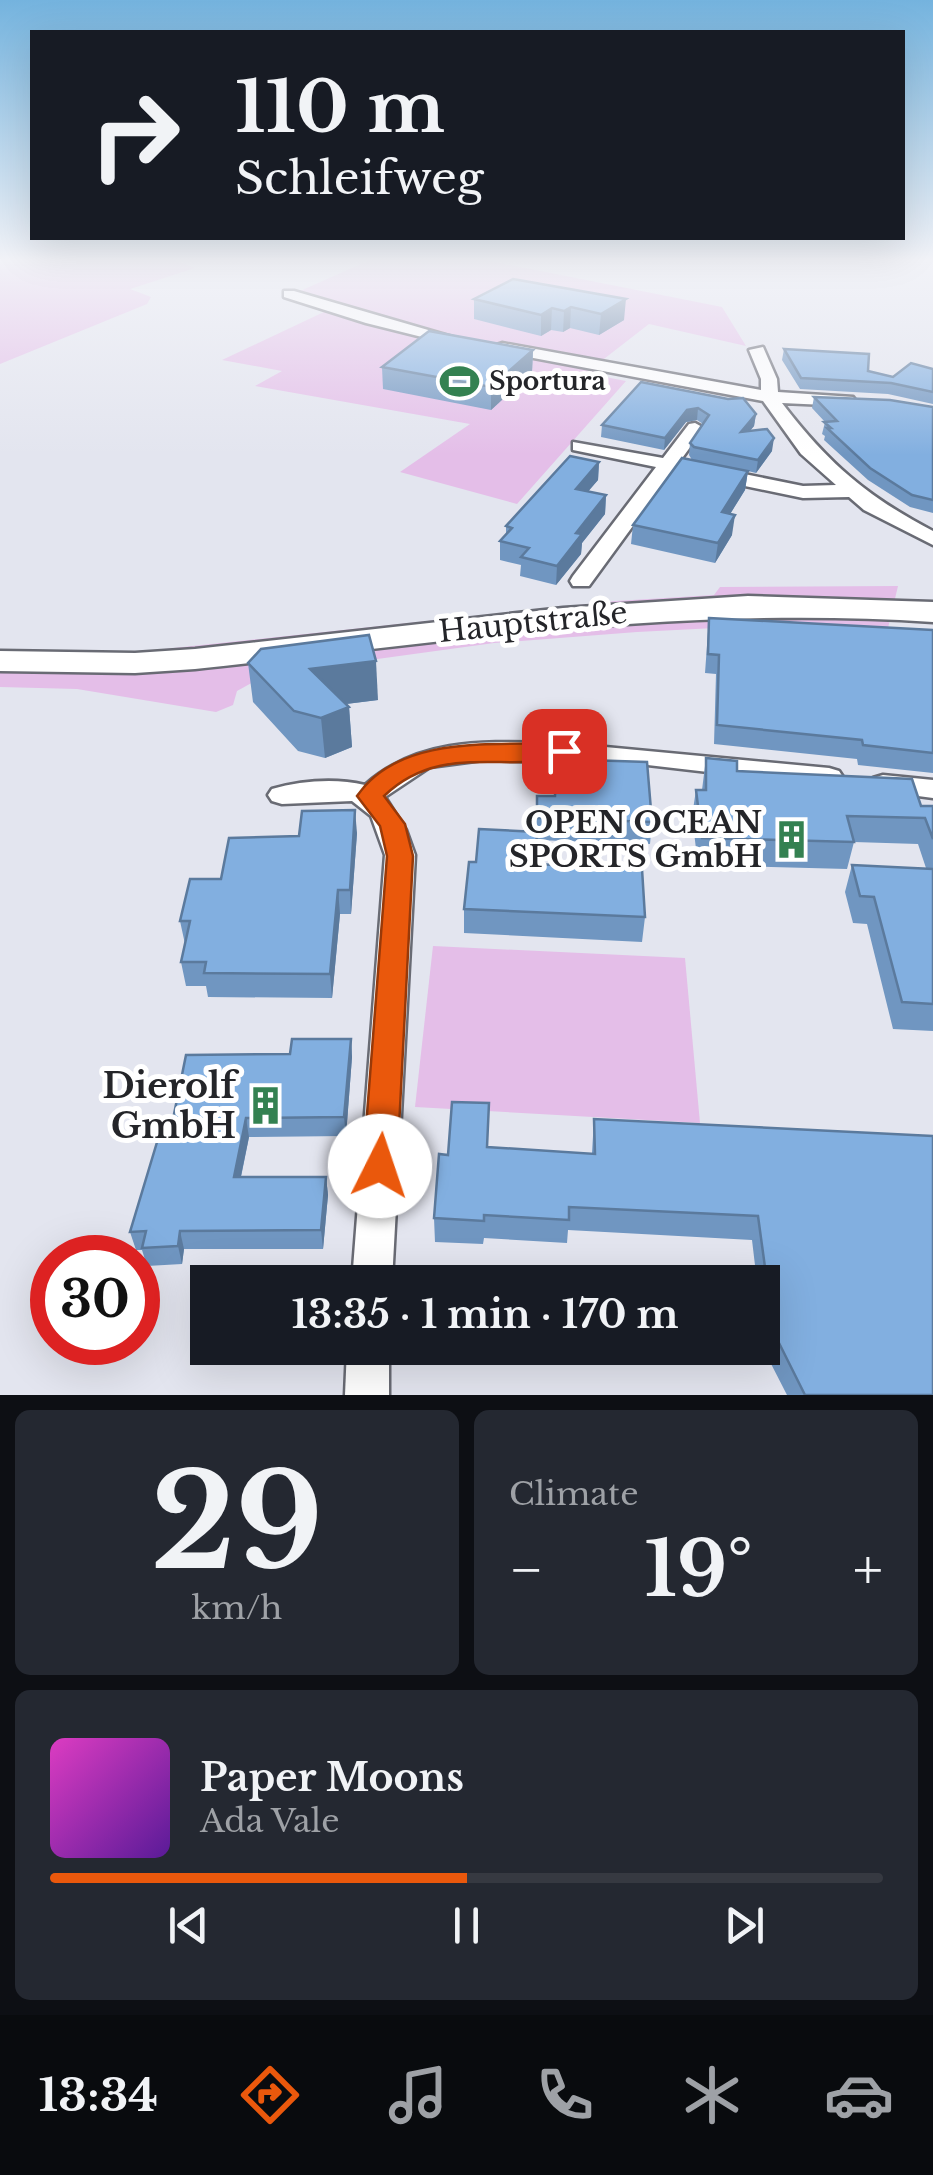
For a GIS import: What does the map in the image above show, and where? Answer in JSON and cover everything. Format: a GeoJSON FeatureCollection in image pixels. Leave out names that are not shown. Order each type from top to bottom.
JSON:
{"type":"FeatureCollection","features":[{"type":"Feature","properties":{"kind":"main road","name":"Hauptstraße"},"geometry":{"type":"LineString","coordinates":[[0,661],[135,664],[648,610],[806,606],[933,612]]}},
{"type":"Feature","properties":{"kind":"street"},"geometry":{"type":"LineString","coordinates":[[385,324],[769,398],[859,401]]}},
{"type":"Feature","properties":{"kind":"street"},"geometry":{"type":"LineString","coordinates":[[757,350],[768,379],[769,398],[808,450],[852,491],[897,522],[933,539]]}},
{"type":"Feature","properties":{"kind":"street"},"geometry":{"type":"LineString","coordinates":[[581,582],[696,428]]}},
{"type":"Feature","properties":{"kind":"street"},"geometry":{"type":"LineString","coordinates":[[580,446],[802,492],[852,491]]}},
{"type":"Feature","properties":{"kind":"street"},"geometry":{"type":"LineString","coordinates":[[370,796],[394,773],[440,756],[490,751],[646,757],[933,789]]}},
{"type":"Feature","properties":{"kind":"street"},"geometry":{"type":"LineString","coordinates":[[282,794],[346,788],[370,796],[392,824],[400,856],[373,1265]]}},
{"type":"Feature","properties":{"kind":"street"},"geometry":{"type":"LineString","coordinates":[[367,1395],[368,1365]]}},
{"type":"Feature","properties":{"kind":"shaded area"},"geometry":{"type":"Polygon","coordinates":[[[0,324],[98,324],[0,364],[0,324]]]}},
{"type":"Feature","properties":{"kind":"shaded area"},"geometry":{"type":"Polygon","coordinates":[[[298,324],[649,324],[591,369],[602,372],[600,376],[626,381],[517,504],[400,472],[470,424],[255,386],[282,371],[222,360],[298,324]]]}},
{"type":"Feature","properties":{"kind":"shaded area"},"geometry":{"type":"Polygon","coordinates":[[[649,324],[733,324],[746,346],[649,324]]]}},
{"type":"Feature","properties":{"kind":"shaded area"},"geometry":{"type":"Polygon","coordinates":[[[898,586],[888,628],[775,625],[494,643],[268,674],[237,691],[233,705],[216,712],[77,689],[0,687],[0,649],[136,652],[616,601],[714,595],[720,587],[898,586]]]}},
{"type":"Feature","properties":{"kind":"shaded area"},"geometry":{"type":"Polygon","coordinates":[[[433,946],[685,958],[700,1123],[415,1107],[433,946]]]}},
{"type":"Feature","properties":{"kind":"building"},"geometry":{"type":"Polygon","coordinates":[[[429,331],[533,350],[491,387],[382,367],[429,331]]]}},
{"type":"Feature","properties":{"kind":"building"},"geometry":{"type":"Polygon","coordinates":[[[784,349],[869,354],[868,371],[893,377],[911,363],[933,369],[933,392],[891,383],[801,378],[784,349]]]}},
{"type":"Feature","properties":{"kind":"building"},"geometry":{"type":"Polygon","coordinates":[[[641,382],[728,399],[743,398],[756,414],[741,432],[767,429],[774,438],[758,460],[694,447],[690,443],[709,415],[698,408],[687,410],[665,438],[602,425],[641,382]]]}},
{"type":"Feature","properties":{"kind":"building"},"geometry":{"type":"Polygon","coordinates":[[[814,397],[890,400],[933,407],[933,500],[912,495],[870,468],[827,428],[831,428],[824,422],[837,421],[814,397]]]}},
{"type":"Feature","properties":{"kind":"building"},"geometry":{"type":"Polygon","coordinates":[[[570,456],[599,462],[576,489],[606,495],[576,533],[582,534],[557,566],[521,557],[529,548],[500,541],[512,528],[506,526],[570,456]]]}},
{"type":"Feature","properties":{"kind":"building"},"geometry":{"type":"Polygon","coordinates":[[[682,458],[748,471],[722,512],[735,515],[718,543],[633,525],[682,458]]]}},
{"type":"Feature","properties":{"kind":"building"},"geometry":{"type":"Polygon","coordinates":[[[709,618],[933,630],[933,753],[863,745],[862,740],[717,725],[719,655],[708,654],[709,618]]]}},
{"type":"Feature","properties":{"kind":"building"},"geometry":{"type":"Polygon","coordinates":[[[369,635],[376,661],[310,669],[349,707],[321,718],[294,711],[248,663],[261,649],[369,635]]]}},
{"type":"Feature","properties":{"kind":"building"},"geometry":{"type":"Polygon","coordinates":[[[706,758],[737,761],[737,771],[912,779],[921,806],[933,806],[933,839],[925,818],[847,816],[854,842],[702,838],[696,790],[706,790],[706,758]]]}},
{"type":"Feature","properties":{"kind":"building"},"geometry":{"type":"Polygon","coordinates":[[[556,759],[647,762],[652,822],[537,818],[537,796],[555,796],[556,759]]]}},
{"type":"Feature","properties":{"kind":"building"},"geometry":{"type":"Polygon","coordinates":[[[355,810],[350,890],[338,890],[330,974],[204,973],[206,962],[181,962],[190,921],[180,921],[190,879],[221,879],[229,838],[299,836],[302,811],[355,810]]]}},
{"type":"Feature","properties":{"kind":"building"},"geometry":{"type":"Polygon","coordinates":[[[479,829],[537,832],[535,864],[642,869],[645,917],[464,909],[469,862],[476,862],[479,829]]]}},
{"type":"Feature","properties":{"kind":"building"},"geometry":{"type":"Polygon","coordinates":[[[852,865],[933,869],[933,1004],[902,1002],[874,897],[860,896],[852,865]]]}},
{"type":"Feature","properties":{"kind":"building"},"geometry":{"type":"Polygon","coordinates":[[[292,1039],[351,1039],[344,1117],[246,1118],[234,1177],[326,1177],[321,1230],[180,1231],[178,1246],[160,1247],[160,1235],[130,1232],[161,1129],[171,1129],[186,1055],[290,1054],[292,1039]]]}},
{"type":"Feature","properties":{"kind":"building"},"geometry":{"type":"Polygon","coordinates":[[[452,1102],[489,1103],[487,1147],[595,1154],[594,1119],[933,1136],[933,1395],[805,1395],[780,1345],[780,1265],[765,1265],[758,1216],[569,1207],[569,1220],[484,1215],[484,1221],[434,1218],[439,1154],[448,1155],[452,1102]]]}},
{"type":"Feature","properties":{"kind":"place","name":"Sportura"},"geometry":{"type":"Point","coordinates":[459,381]}},
{"type":"Feature","properties":{"kind":"place","name":"OPEN OCEAN SPORTS GmbH"},"geometry":{"type":"Point","coordinates":[792,839]}},
{"type":"Feature","properties":{"kind":"place","name":"Dierolf GmbH"},"geometry":{"type":"Point","coordinates":[266,1105]}},
{"type":"Feature","properties":{"kind":"route"},"geometry":{"type":"LineString","coordinates":[[380,1166],[400,856],[392,824],[370,796],[394,773],[440,756],[564,751]]}}]}
